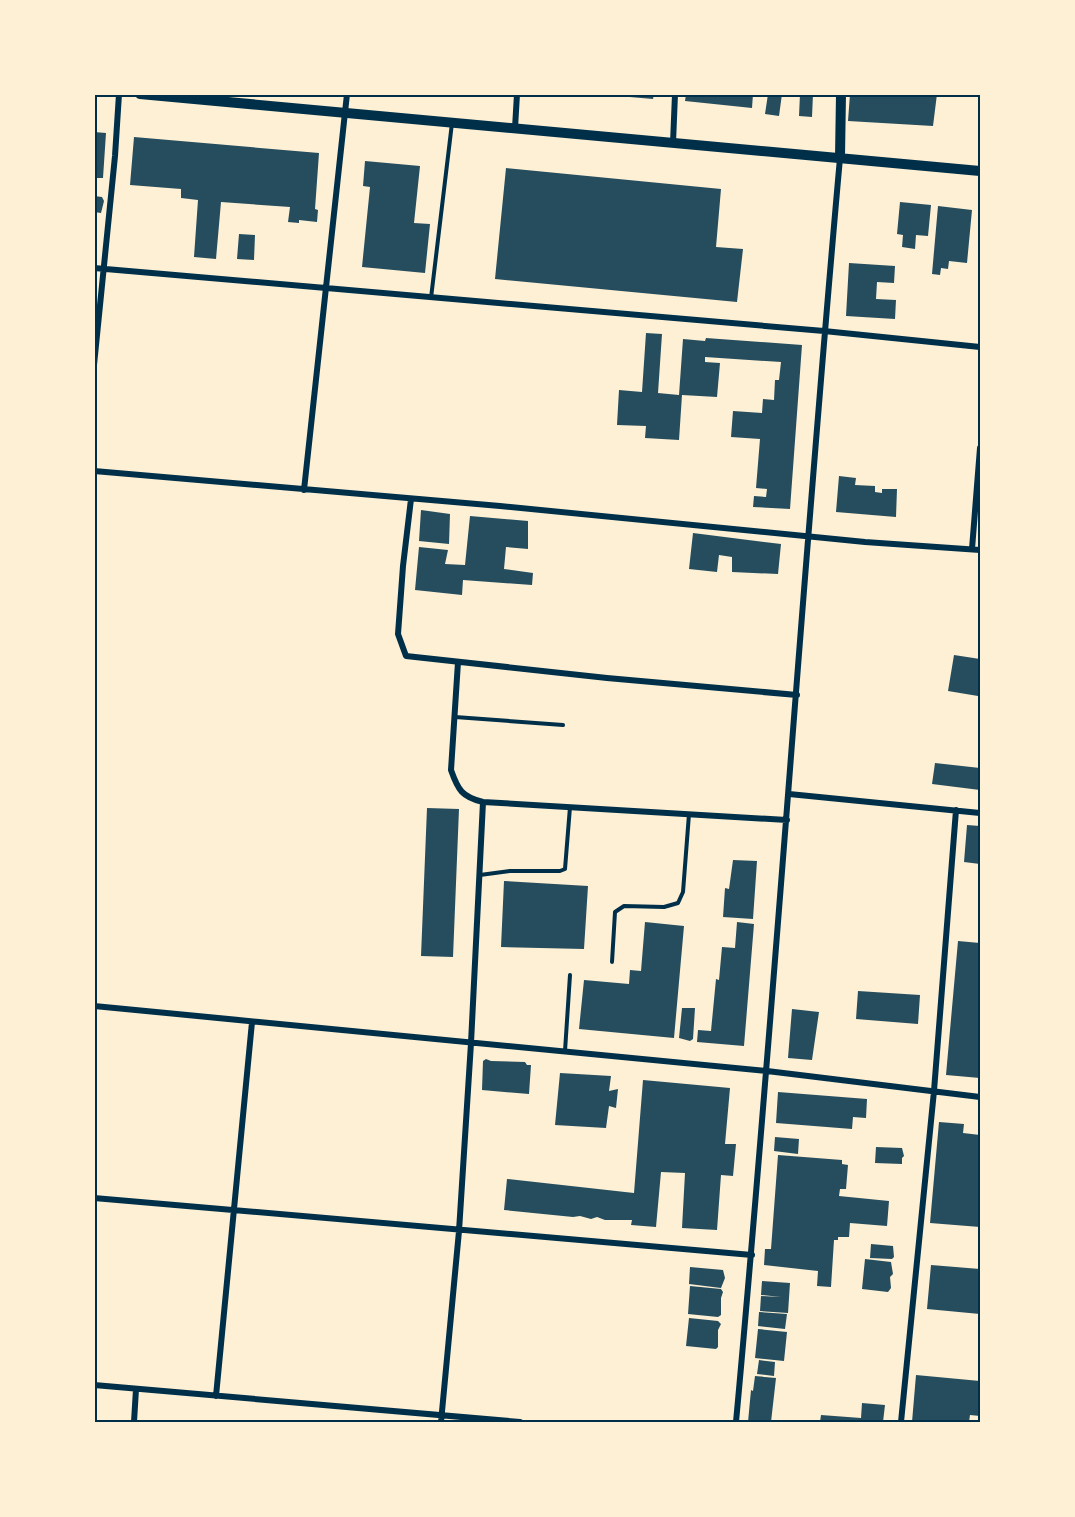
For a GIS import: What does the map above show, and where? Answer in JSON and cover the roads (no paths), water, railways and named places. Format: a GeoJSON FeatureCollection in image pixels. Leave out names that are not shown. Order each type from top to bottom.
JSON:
{"type":"FeatureCollection","features":[{"type":"Feature","properties":{"kind":"street"},"geometry":{"type":"LineString","coordinates":[[94,365],[119,94]]}},
{"type":"Feature","properties":{"kind":"street"},"geometry":{"type":"LineString","coordinates":[[140,94],[981,171]]}},
{"type":"Feature","properties":{"kind":"street"},"geometry":{"type":"LineString","coordinates":[[304,490],[347,94]]}},
{"type":"Feature","properties":{"kind":"street"},"geometry":{"type":"LineString","coordinates":[[515,128],[517,94]]}},
{"type":"Feature","properties":{"kind":"street"},"geometry":{"type":"LineString","coordinates":[[674,142],[675,94]]}},
{"type":"Feature","properties":{"kind":"street"},"geometry":{"type":"LineString","coordinates":[[736,1422],[752,1255],[810,536],[824,331],[840,157],[841,94]]}},
{"type":"Feature","properties":{"kind":"street"},"geometry":{"type":"LineString","coordinates":[[94,268],[325,290],[824,331],[981,347]]}},
{"type":"Feature","properties":{"kind":"street"},"geometry":{"type":"LineString","coordinates":[[972,549],[981,448]]}},
{"type":"Feature","properties":{"kind":"street"},"geometry":{"type":"LineString","coordinates":[[94,471],[865,542],[981,550]]}},
{"type":"Feature","properties":{"kind":"street"},"geometry":{"type":"LineString","coordinates":[[411,499],[398,634],[406,656],[607,678],[797,694]]}},
{"type":"Feature","properties":{"kind":"street"},"geometry":{"type":"LineString","coordinates":[[458,662],[451,770],[456,783],[467,798],[483,802],[787,820]]}},
{"type":"Feature","properties":{"kind":"street"},"geometry":{"type":"LineString","coordinates":[[789,794],[981,813]]}},
{"type":"Feature","properties":{"kind":"street"},"geometry":{"type":"LineString","coordinates":[[441,1419],[459,1231],[483,802]]}},
{"type":"Feature","properties":{"kind":"street"},"geometry":{"type":"LineString","coordinates":[[901,1422],[934,1091],[956,810]]}},
{"type":"Feature","properties":{"kind":"street"},"geometry":{"type":"LineString","coordinates":[[94,1006],[767,1071],[981,1097]]}},
{"type":"Feature","properties":{"kind":"street"},"geometry":{"type":"LineString","coordinates":[[216,1396],[232,1210],[252,1022]]}},
{"type":"Feature","properties":{"kind":"street"},"geometry":{"type":"LineString","coordinates":[[94,1198],[752,1255]]}},
{"type":"Feature","properties":{"kind":"street"},"geometry":{"type":"LineString","coordinates":[[94,1385],[441,1419],[520,1422]]}},
{"type":"Feature","properties":{"kind":"street"},"geometry":{"type":"LineString","coordinates":[[134,1422],[136,1389]]}},
{"type":"Feature","properties":{"kind":"lane"},"geometry":{"type":"LineString","coordinates":[[431,298],[452,123]]}},
{"type":"Feature","properties":{"kind":"lane"},"geometry":{"type":"LineString","coordinates":[[454,717],[563,725]]}},
{"type":"Feature","properties":{"kind":"lane"},"geometry":{"type":"LineString","coordinates":[[480,875],[510,871],[560,872],[564,869],[570,807]]}},
{"type":"Feature","properties":{"kind":"lane"},"geometry":{"type":"LineString","coordinates":[[612,962],[615,912],[624,906],[664,907],[678,903],[682,892],[689,814]]}},
{"type":"Feature","properties":{"kind":"lane"},"geometry":{"type":"LineString","coordinates":[[564,1052],[570,975]]}}]}
